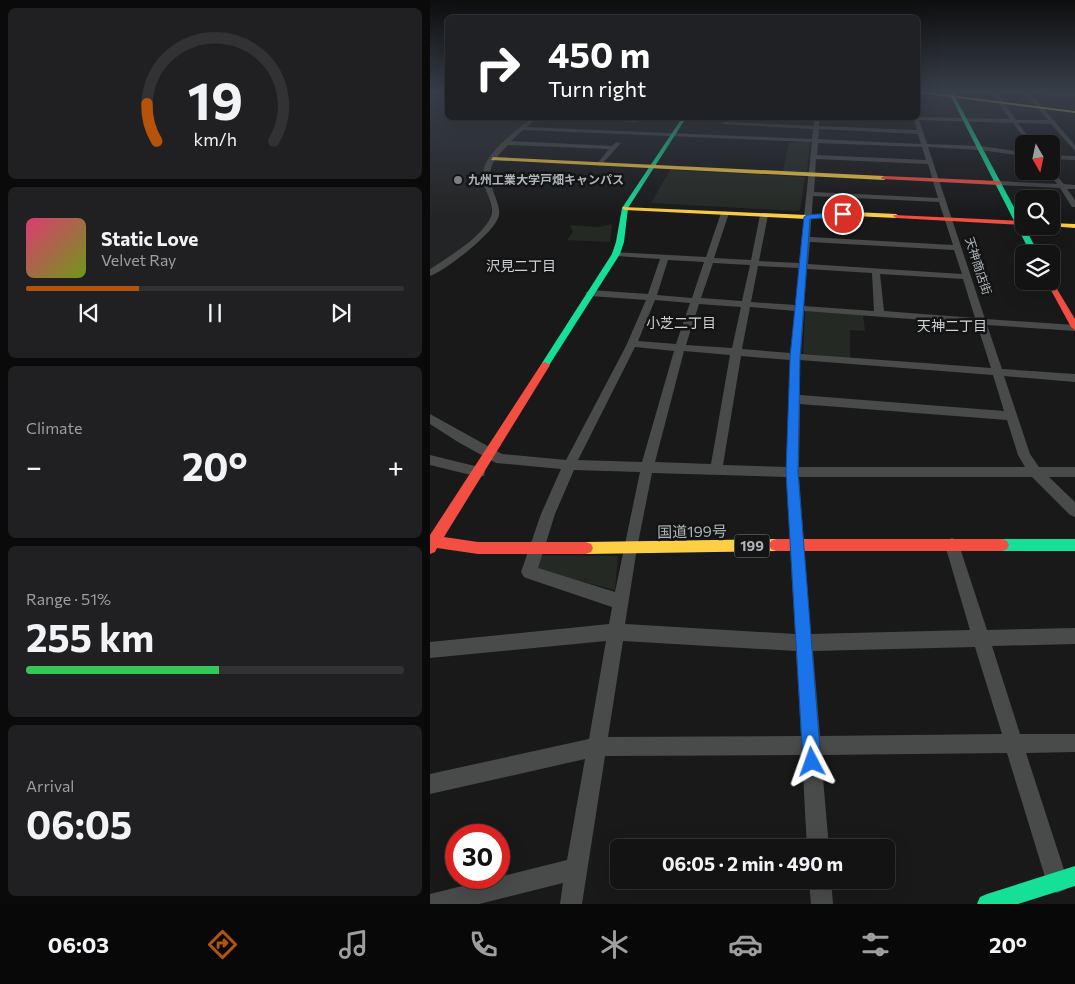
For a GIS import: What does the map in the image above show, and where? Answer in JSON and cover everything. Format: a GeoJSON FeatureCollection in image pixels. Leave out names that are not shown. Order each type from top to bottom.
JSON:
{"type":"FeatureCollection","features":[{"type":"Feature","properties":{"kind":"main road"},"geometry":{"type":"LineString","coordinates":[[973,133],[1015,212]]}},
{"type":"Feature","properties":{"kind":"main road"},"geometry":{"type":"LineString","coordinates":[[431,544],[479,472],[616,254],[622,238],[622,215],[625,208],[672,135]]}},
{"type":"Feature","properties":{"kind":"main road"},"geometry":{"type":"LineString","coordinates":[[492,159],[999,184]]}},
{"type":"Feature","properties":{"kind":"main road"},"geometry":{"type":"LineString","coordinates":[[625,208],[807,217],[843,214],[1015,223]]}},
{"type":"Feature","properties":{"kind":"main road"},"geometry":{"type":"LineString","coordinates":[[1060,225],[1075,226]]}},
{"type":"Feature","properties":{"kind":"main road"},"geometry":{"type":"LineString","coordinates":[[1055,290],[1075,327]]}},
{"type":"Feature","properties":{"kind":"main road","name":"国道199号"},"geometry":{"type":"LineString","coordinates":[[431,544],[478,548],[535,549],[798,545],[1075,546]]}},
{"type":"Feature","properties":{"kind":"main road"},"geometry":{"type":"LineString","coordinates":[[988,904],[1075,876]]}},
{"type":"Feature","properties":{"kind":"street"},"geometry":{"type":"LineString","coordinates":[[430,273],[464,248],[495,219],[486,174],[492,159],[517,133]]}},
{"type":"Feature","properties":{"kind":"street"},"geometry":{"type":"LineString","coordinates":[[600,164],[626,133]]}},
{"type":"Feature","properties":{"kind":"street"},"geometry":{"type":"LineString","coordinates":[[630,133],[980,148],[1015,153]]}},
{"type":"Feature","properties":{"kind":"street"},"geometry":{"type":"LineString","coordinates":[[719,137],[721,133]]}},
{"type":"Feature","properties":{"kind":"street"},"geometry":{"type":"LineString","coordinates":[[816,133],[795,358],[792,472],[817,839]]}},
{"type":"Feature","properties":{"kind":"street","name":"天神商店街"},"geometry":{"type":"LineString","coordinates":[[920,133],[1024,454],[1035,472],[1075,511]]}},
{"type":"Feature","properties":{"kind":"street"},"geometry":{"type":"LineString","coordinates":[[1062,133],[1075,149]]}},
{"type":"Feature","properties":{"kind":"street"},"geometry":{"type":"LineString","coordinates":[[507,143],[615,148]]}},
{"type":"Feature","properties":{"kind":"street"},"geometry":{"type":"LineString","coordinates":[[814,157],[930,162]]}},
{"type":"Feature","properties":{"kind":"street"},"geometry":{"type":"LineString","coordinates":[[1060,157],[1075,158]]}},
{"type":"Feature","properties":{"kind":"street"},"geometry":{"type":"LineString","coordinates":[[1057,180],[1075,205]]}},
{"type":"Feature","properties":{"kind":"street"},"geometry":{"type":"LineString","coordinates":[[999,184],[1075,187]]}},
{"type":"Feature","properties":{"kind":"street"},"geometry":{"type":"LineString","coordinates":[[810,194],[943,200]]}},
{"type":"Feature","properties":{"kind":"street"},"geometry":{"type":"LineString","coordinates":[[571,904],[630,548],[647,468],[680,348],[725,213]]}},
{"type":"Feature","properties":{"kind":"street"},"geometry":{"type":"LineString","coordinates":[[716,470],[736,353],[764,215]]}},
{"type":"Feature","properties":{"kind":"street"},"geometry":{"type":"LineString","coordinates":[[806,239],[958,248]]}},
{"type":"Feature","properties":{"kind":"street"},"geometry":{"type":"LineString","coordinates":[[616,254],[968,276]]}},
{"type":"Feature","properties":{"kind":"street"},"geometry":{"type":"LineString","coordinates":[[621,602],[530,572],[535,549],[570,465],[632,344],[652,298],[665,257]]}},
{"type":"Feature","properties":{"kind":"street"},"geometry":{"type":"LineString","coordinates":[[876,271],[879,314]]}},
{"type":"Feature","properties":{"kind":"street"},"geometry":{"type":"LineString","coordinates":[[590,293],[1075,327]]}},
{"type":"Feature","properties":{"kind":"street"},"geometry":{"type":"LineString","coordinates":[[632,344],[1075,378]]}},
{"type":"Feature","properties":{"kind":"street"},"geometry":{"type":"LineString","coordinates":[[793,399],[1011,416]]}},
{"type":"Feature","properties":{"kind":"street"},"geometry":{"type":"LineString","coordinates":[[430,418],[462,439],[500,459],[570,465],[792,472],[1075,472]]}},
{"type":"Feature","properties":{"kind":"street"},"geometry":{"type":"LineString","coordinates":[[430,460],[479,472]]}},
{"type":"Feature","properties":{"kind":"street"},"geometry":{"type":"LineString","coordinates":[[952,545],[1058,882]]}},
{"type":"Feature","properties":{"kind":"street"},"geometry":{"type":"LineString","coordinates":[[430,650],[616,632],[804,643],[1075,636]]}},
{"type":"Feature","properties":{"kind":"street"},"geometry":{"type":"LineString","coordinates":[[430,784],[596,747],[1075,743]]}},
{"type":"Feature","properties":{"kind":"street"},"geometry":{"type":"LineString","coordinates":[[434,904],[577,868]]}},
{"type":"Feature","properties":{"kind":"street"},"geometry":{"type":"LineString","coordinates":[[821,889],[822,904]]}},
{"type":"Feature","properties":{"kind":"shaded area","name":"九州工業大学戸畑キャンパス"},"geometry":{"type":"Polygon","coordinates":[[[430,133],[515,133],[492,155],[487,189],[491,208],[490,223],[457,252],[430,270],[430,133]]]}},
{"type":"Feature","properties":{"kind":"shaded area"},"geometry":{"type":"Polygon","coordinates":[[[789,142],[810,142],[807,172],[783,171],[789,142]]]}},
{"type":"Feature","properties":{"kind":"shaded area"},"geometry":{"type":"Polygon","coordinates":[[[670,170],[805,177],[800,210],[651,203],[670,170]]]}},
{"type":"Feature","properties":{"kind":"shaded area"},"geometry":{"type":"Polygon","coordinates":[[[612,224],[610,242],[567,240],[573,232],[570,225],[598,227],[612,224]]]}},
{"type":"Feature","properties":{"kind":"shaded area"},"geometry":{"type":"Polygon","coordinates":[[[805,311],[863,315],[865,331],[850,330],[850,359],[803,354],[805,311]]]}},
{"type":"Feature","properties":{"kind":"shaded area"},"geometry":{"type":"Polygon","coordinates":[[[539,555],[618,556],[615,590],[537,570],[539,555]]]}},
{"type":"Feature","properties":{"kind":"traffic: fast"},"geometry":{"type":"LineString","coordinates":[[545,365],[616,254],[620,242],[625,208],[674,133]]}},
{"type":"Feature","properties":{"kind":"traffic: fast"},"geometry":{"type":"LineString","coordinates":[[972,133],[1030,245]]}},
{"type":"Feature","properties":{"kind":"traffic: fast"},"geometry":{"type":"LineString","coordinates":[[1002,545],[1075,545]]}},
{"type":"Feature","properties":{"kind":"traffic: fast"},"geometry":{"type":"LineString","coordinates":[[987,904],[1075,876]]}},
{"type":"Feature","properties":{"kind":"traffic: slow"},"geometry":{"type":"LineString","coordinates":[[493,159],[884,178]]}},
{"type":"Feature","properties":{"kind":"traffic: slow"},"geometry":{"type":"LineString","coordinates":[[625,208],[807,217],[854,214],[896,216]]}},
{"type":"Feature","properties":{"kind":"traffic: slow"},"geometry":{"type":"LineString","coordinates":[[1060,225],[1075,226]]}},
{"type":"Feature","properties":{"kind":"traffic: slow"},"geometry":{"type":"LineString","coordinates":[[586,548],[776,545]]}},
{"type":"Feature","properties":{"kind":"traffic: jam"},"geometry":{"type":"LineString","coordinates":[[884,178],[999,183]]}},
{"type":"Feature","properties":{"kind":"traffic: jam"},"geometry":{"type":"LineString","coordinates":[[896,216],[1015,223]]}},
{"type":"Feature","properties":{"kind":"traffic: jam"},"geometry":{"type":"LineString","coordinates":[[1055,290],[1075,327]]}},
{"type":"Feature","properties":{"kind":"traffic: jam"},"geometry":{"type":"LineString","coordinates":[[430,548],[545,365]]}},
{"type":"Feature","properties":{"kind":"traffic: jam"},"geometry":{"type":"LineString","coordinates":[[430,541],[478,548],[586,548]]}},
{"type":"Feature","properties":{"kind":"traffic: jam"},"geometry":{"type":"LineString","coordinates":[[776,545],[1002,545]]}},
{"type":"Feature","properties":{"kind":"place","name":"九州工業大学戸畑キャンパス"},"geometry":{"type":"Point","coordinates":[458,180]}},
{"type":"Feature","properties":{"kind":"district","name":"沢見二丁目"},"geometry":{"type":"Point","coordinates":[521,266]}},
{"type":"Feature","properties":{"kind":"district","name":"小芝二丁目"},"geometry":{"type":"Point","coordinates":[681,323]}},
{"type":"Feature","properties":{"kind":"district","name":"天神二丁目"},"geometry":{"type":"Point","coordinates":[952,326]}},
{"type":"Feature","properties":{"kind":"route"},"geometry":{"type":"LineString","coordinates":[[812,762],[792,472],[795,358],[807,217],[843,214]]}}]}
